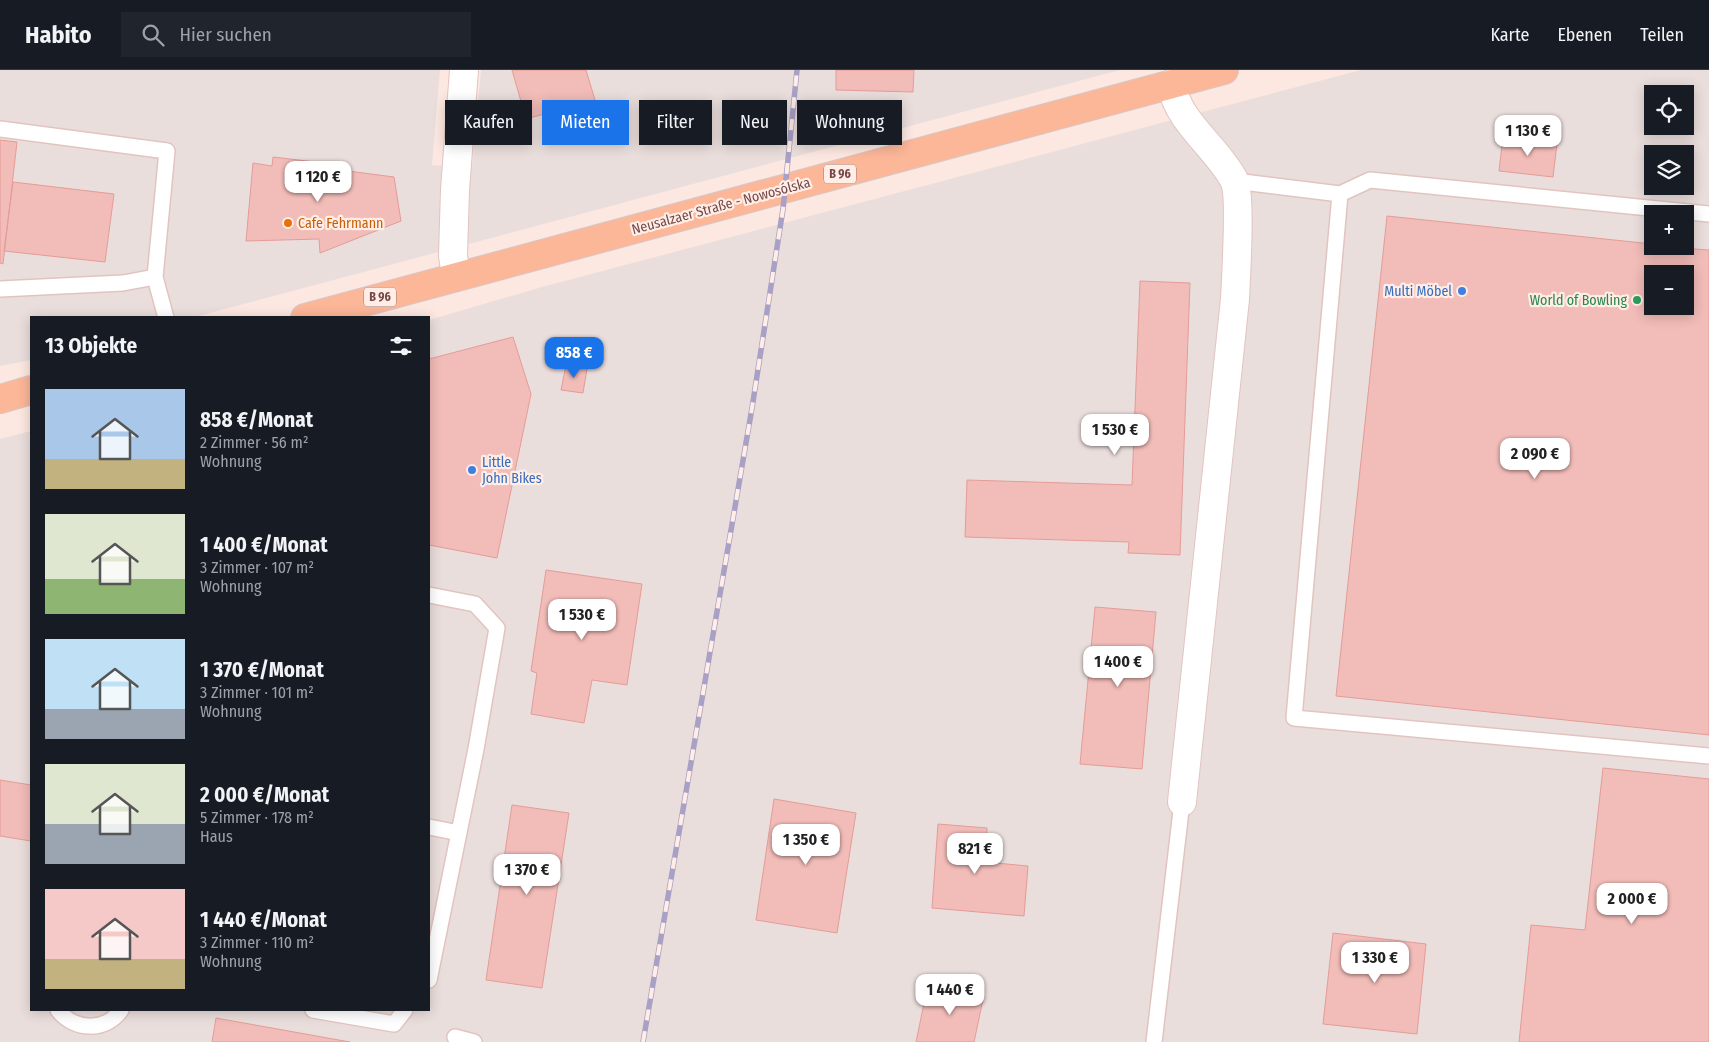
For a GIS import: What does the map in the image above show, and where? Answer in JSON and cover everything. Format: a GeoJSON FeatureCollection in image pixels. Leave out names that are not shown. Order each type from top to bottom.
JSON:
{"type":"FeatureCollection","features":[{"type":"Feature","properties":{"kind":"main road","name":"Neusalzaer Straße - Nowosólska"},"geometry":{"type":"LineString","coordinates":[[312,316],[1224,70]]}},
{"type":"Feature","properties":{"kind":"main road"},"geometry":{"type":"LineString","coordinates":[[0,398],[30,390]]}},
{"type":"Feature","properties":{"kind":"street"},"geometry":{"type":"LineString","coordinates":[[456,276],[453,256],[454,190],[464,70]]}},
{"type":"Feature","properties":{"kind":"street"},"geometry":{"type":"LineString","coordinates":[[1171,84],[1178,107],[1235,181],[1238,236],[1235,299],[1182,802]]}},
{"type":"Feature","properties":{"kind":"lane"},"geometry":{"type":"LineString","coordinates":[[0,129],[167,151],[155,277],[165,316]]}},
{"type":"Feature","properties":{"kind":"lane"},"geometry":{"type":"LineString","coordinates":[[1235,181],[1340,194],[1370,180],[1709,214]]}},
{"type":"Feature","properties":{"kind":"lane"},"geometry":{"type":"LineString","coordinates":[[1340,194],[1294,718],[1709,756]]}},
{"type":"Feature","properties":{"kind":"lane"},"geometry":{"type":"LineString","coordinates":[[0,289],[123,283],[155,277]]}},
{"type":"Feature","properties":{"kind":"lane"},"geometry":{"type":"LineString","coordinates":[[430,595],[475,604],[497,628],[459,833],[430,975]]}},
{"type":"Feature","properties":{"kind":"lane"},"geometry":{"type":"LineString","coordinates":[[1154,1042],[1182,802]]}},
{"type":"Feature","properties":{"kind":"lane"},"geometry":{"type":"LineString","coordinates":[[430,827],[459,833]]}},
{"type":"Feature","properties":{"kind":"lane"},"geometry":{"type":"LineString","coordinates":[[59,1011],[69,1021],[81,1026],[94,1027],[107,1023],[120,1011]]}},
{"type":"Feature","properties":{"kind":"lane"},"geometry":{"type":"LineString","coordinates":[[319,1011],[394,1024],[404,1011]]}},
{"type":"Feature","properties":{"kind":"lane"},"geometry":{"type":"LineString","coordinates":[[455,1037],[474,1042]]}},
{"type":"Feature","properties":{"kind":"shaded area"},"geometry":{"type":"Polygon","coordinates":[[[0,70],[440,70],[432,165],[472,167],[474,145],[532,145],[532,100],[478,100],[481,70],[1120,70],[902,128],[902,100],[797,100],[797,145],[839,145],[199,316],[30,316],[30,360],[0,366],[0,70]]]}},
{"type":"Feature","properties":{"kind":"shaded area"},"geometry":{"type":"Polygon","coordinates":[[[1361,70],[1709,70],[1709,1042],[0,1042],[0,439],[30,431],[30,1011],[430,1011],[430,320],[542,287],[1361,70]]]}},
{"type":"Feature","properties":{"kind":"building"},"geometry":{"type":"Polygon","coordinates":[[[512,70],[586,70],[595,100],[542,100],[542,115],[532,117],[532,100],[521,100],[512,70]]]}},
{"type":"Feature","properties":{"kind":"building"},"geometry":{"type":"Polygon","coordinates":[[[836,70],[914,70],[913,92],[836,90],[836,70]]]}},
{"type":"Feature","properties":{"kind":"building"},"geometry":{"type":"Polygon","coordinates":[[[1503,137],[1557,144],[1553,177],[1499,171],[1503,137]]]}},
{"type":"Feature","properties":{"kind":"building"},"geometry":{"type":"Polygon","coordinates":[[[0,140],[17,142],[3,264],[0,263],[0,140]]]}},
{"type":"Feature","properties":{"kind":"building"},"geometry":{"type":"Polygon","coordinates":[[[273,157],[349,166],[348,171],[394,177],[401,221],[320,253],[319,239],[246,241],[253,163],[272,166],[273,157]]]}},
{"type":"Feature","properties":{"kind":"building"},"geometry":{"type":"Polygon","coordinates":[[[13,182],[114,194],[105,262],[4,251],[13,182]]]}},
{"type":"Feature","properties":{"kind":"building"},"geometry":{"type":"Polygon","coordinates":[[[1387,216],[1644,243],[1644,255],[1694,255],[1694,249],[1709,250],[1709,735],[1336,696],[1387,216]]]}},
{"type":"Feature","properties":{"kind":"building"},"geometry":{"type":"Polygon","coordinates":[[[1140,281],[1190,283],[1180,555],[1128,553],[1129,542],[965,537],[967,480],[1132,485],[1140,281]]]}},
{"type":"Feature","properties":{"kind":"building","name":"Little John Bikes"},"geometry":{"type":"Polygon","coordinates":[[[513,337],[531,394],[497,558],[430,545],[430,359],[513,337]]]}},
{"type":"Feature","properties":{"kind":"building"},"geometry":{"type":"Polygon","coordinates":[[[566,365],[587,369],[583,393],[561,390],[566,365]]]}},
{"type":"Feature","properties":{"kind":"building"},"geometry":{"type":"Polygon","coordinates":[[[546,570],[642,584],[627,685],[592,680],[584,723],[531,714],[537,673],[531,671],[546,570]]]}},
{"type":"Feature","properties":{"kind":"building"},"geometry":{"type":"Polygon","coordinates":[[[1095,607],[1156,612],[1142,769],[1080,764],[1095,607]]]}},
{"type":"Feature","properties":{"kind":"building"},"geometry":{"type":"Polygon","coordinates":[[[1603,768],[1709,779],[1709,1042],[1519,1042],[1531,925],[1585,930],[1603,768]]]}},
{"type":"Feature","properties":{"kind":"building"},"geometry":{"type":"Polygon","coordinates":[[[0,780],[30,785],[30,841],[0,836],[0,780]]]}},
{"type":"Feature","properties":{"kind":"building"},"geometry":{"type":"Polygon","coordinates":[[[774,799],[856,813],[837,933],[756,920],[774,799]]]}},
{"type":"Feature","properties":{"kind":"building"},"geometry":{"type":"Polygon","coordinates":[[[512,805],[569,813],[542,988],[486,980],[512,805]]]}},
{"type":"Feature","properties":{"kind":"building"},"geometry":{"type":"Polygon","coordinates":[[[938,824],[987,828],[985,862],[1028,866],[1024,916],[932,908],[938,824]]]}},
{"type":"Feature","properties":{"kind":"building"},"geometry":{"type":"Polygon","coordinates":[[[1333,933],[1426,944],[1417,1034],[1323,1024],[1333,933]]]}},
{"type":"Feature","properties":{"kind":"building"},"geometry":{"type":"Polygon","coordinates":[[[928,984],[984,995],[974,1042],[916,1042],[928,984]]]}},
{"type":"Feature","properties":{"kind":"building"},"geometry":{"type":"Polygon","coordinates":[[[216,1018],[350,1042],[212,1042],[216,1018]]]}},
{"type":"Feature","properties":{"kind":"railway"},"geometry":{"type":"LineString","coordinates":[[643,1042],[752,408],[783,209],[797,70]]}},
{"type":"Feature","properties":{"kind":"place","name":"Cafe Fehrmann"},"geometry":{"type":"Point","coordinates":[288,223]}},
{"type":"Feature","properties":{"kind":"place","name":"Multi Möbel"},"geometry":{"type":"Point","coordinates":[1462,291]}},
{"type":"Feature","properties":{"kind":"place","name":"World of Bowling"},"geometry":{"type":"Point","coordinates":[1637,300]}},
{"type":"Feature","properties":{"kind":"place","name":"Little John Bikes"},"geometry":{"type":"Point","coordinates":[472,470]}}]}
